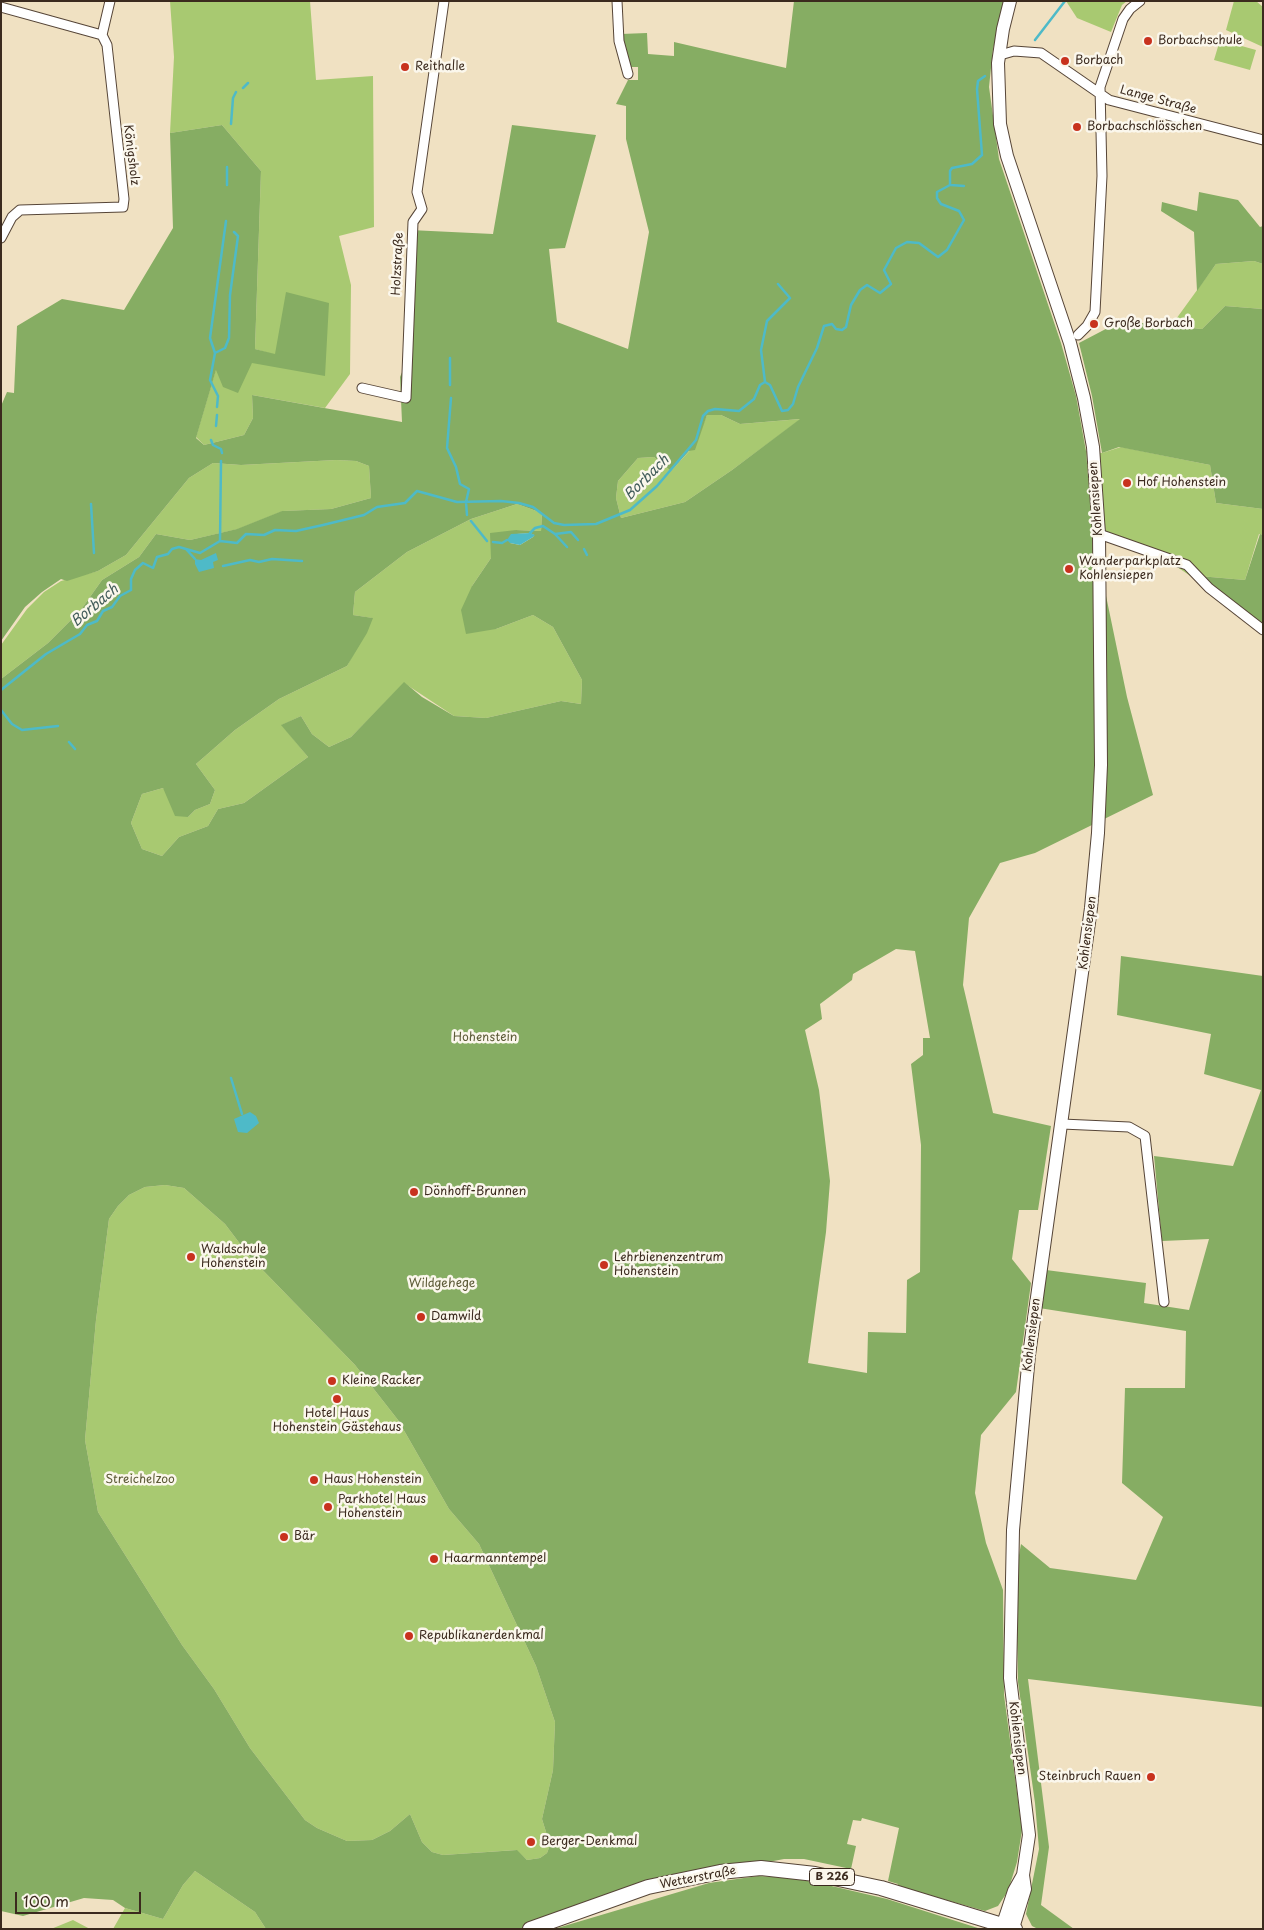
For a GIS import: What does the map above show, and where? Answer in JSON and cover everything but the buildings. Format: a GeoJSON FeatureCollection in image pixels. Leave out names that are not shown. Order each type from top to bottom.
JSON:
{"type":"FeatureCollection","features":[{"type":"Feature","properties":{"kind":"main road","name":"Wetterstraße"},"geometry":{"type":"LineString","coordinates":[[530,1929],[648,1887],[720,1872],[761,1868],[815,1874],[881,1888],[1010,1927]]}},
{"type":"Feature","properties":{"kind":"street","name":"Königsholz"},"geometry":{"type":"LineString","coordinates":[[1,238],[12,217],[20,210],[123,207],[124,199],[106,45],[102,35],[110,1]]}},
{"type":"Feature","properties":{"kind":"street","name":"Holzstraße"},"geometry":{"type":"LineString","coordinates":[[362,388],[406,398],[413,222],[422,209],[417,192],[444,1]]}},
{"type":"Feature","properties":{"kind":"street"},"geometry":{"type":"LineString","coordinates":[[617,1],[619,41],[628,74]]}},
{"type":"Feature","properties":{"kind":"street","name":"Kohlensiepen"},"geometry":{"type":"LineString","coordinates":[[1010,1],[1003,29],[997,77],[1000,124],[1007,156],[1070,343],[1084,398],[1093,446],[1099,534],[1101,765],[1098,832],[1085,957],[1029,1355],[1013,1530],[1010,1678],[1028,1834],[1023,1876],[1014,1891],[1010,1927]]}},
{"type":"Feature","properties":{"kind":"street"},"geometry":{"type":"LineString","coordinates":[[1078,335],[1087,326],[1095,312],[1102,176],[1100,86],[1123,19],[1130,9],[1140,1]]}},
{"type":"Feature","properties":{"kind":"street"},"geometry":{"type":"LineString","coordinates":[[1,8],[102,35]]}},
{"type":"Feature","properties":{"kind":"street","name":"Lange Straße"},"geometry":{"type":"LineString","coordinates":[[1000,55],[1014,52],[1041,53],[1100,95],[1117,103],[1263,140]]}},
{"type":"Feature","properties":{"kind":"street"},"geometry":{"type":"LineString","coordinates":[[1099,534],[1187,565],[1209,588],[1263,630]]}},
{"type":"Feature","properties":{"kind":"street"},"geometry":{"type":"LineString","coordinates":[[1062,1124],[1129,1127],[1145,1136],[1164,1302]]}},
{"type":"Feature","properties":{"kind":"green space"},"geometry":{"type":"Polygon","coordinates":[[[170,1],[310,1],[316,80],[373,76],[374,227],[339,236],[351,285],[350,374],[325,408],[252,395],[253,418],[244,435],[204,445],[196,437],[216,369],[252,363],[275,355],[255,349],[261,171],[222,125],[170,133],[174,57],[170,1]]]}},
{"type":"Feature","properties":{"kind":"green space","name":"Hohenstein"},"geometry":{"type":"Polygon","coordinates":[[[794,1],[1006,1],[993,49],[989,87],[999,159],[1061,343],[1076,396],[1086,451],[1092,527],[1127,697],[1153,795],[1035,853],[1000,863],[969,918],[963,985],[993,1113],[1051,1126],[1038,1210],[1019,1210],[1012,1259],[1031,1283],[1016,1392],[981,1435],[975,1493],[986,1543],[1003,1590],[1004,1695],[1022,1830],[1017,1862],[1008,1891],[998,1906],[985,1911],[897,1886],[898,1884],[888,1881],[899,1828],[862,1818],[861,1821],[853,1820],[847,1844],[856,1846],[851,1869],[804,1859],[784,1859],[617,1891],[520,1929],[266,1929],[255,1912],[195,1871],[183,1885],[163,1919],[125,1908],[113,1900],[84,1898],[23,1916],[1,1911],[1,679],[48,643],[80,611],[102,580],[139,557],[156,534],[190,540],[237,529],[282,511],[331,509],[371,498],[369,466],[356,461],[336,460],[241,465],[213,463],[189,478],[126,555],[98,571],[67,581],[61,579],[42,592],[25,607],[1,641],[1,406],[7,392],[14,393],[17,326],[62,299],[124,310],[173,228],[170,133],[222,125],[261,171],[255,349],[275,354],[286,292],[329,303],[325,376],[252,363],[238,393],[223,387],[216,370],[196,438],[204,445],[244,435],[253,418],[252,395],[402,422],[400,377],[409,356],[410,230],[493,234],[512,125],[596,135],[565,248],[549,249],[557,322],[628,349],[649,232],[626,139],[626,106],[616,104],[628,80],[638,80],[638,67],[629,67],[621,34],[647,33],[648,54],[674,56],[674,42],[786,68],[794,1]],[[707,415],[695,450],[689,451],[671,471],[654,457],[638,458],[618,481],[616,498],[621,518],[685,502],[732,470],[800,419],[740,424],[721,415],[707,415]],[[517,504],[471,519],[407,552],[355,592],[353,615],[373,618],[367,633],[347,666],[279,699],[235,730],[196,764],[215,790],[210,804],[195,810],[188,817],[175,816],[163,788],[142,794],[131,823],[142,849],[162,856],[179,837],[208,826],[218,809],[244,803],[308,757],[281,725],[301,716],[312,734],[329,747],[351,737],[404,682],[422,697],[454,716],[486,718],[561,701],[581,704],[582,680],[553,627],[533,615],[496,629],[466,634],[461,610],[472,586],[491,558],[490,533],[516,530],[541,531],[542,513],[517,504]],[[530,533],[517,534],[510,543],[520,545],[534,535],[530,533]],[[896,949],[853,974],[852,980],[820,1004],[822,1019],[805,1030],[819,1090],[830,1181],[826,1232],[808,1363],[867,1373],[868,1332],[906,1333],[907,1280],[920,1272],[921,1145],[911,1064],[923,1055],[923,1038],[930,1038],[915,951],[896,949]],[[165,1185],[145,1187],[129,1195],[109,1219],[96,1320],[85,1440],[98,1512],[182,1645],[214,1689],[250,1748],[305,1820],[317,1828],[347,1841],[372,1840],[390,1831],[410,1814],[422,1842],[432,1852],[443,1855],[517,1850],[527,1860],[540,1858],[547,1853],[550,1845],[542,1819],[553,1770],[555,1722],[536,1666],[479,1544],[449,1509],[398,1420],[355,1365],[250,1257],[225,1224],[184,1188],[165,1185]]]}},
{"type":"Feature","properties":{"kind":"green space"},"geometry":{"type":"Polygon","coordinates":[[[1066,1],[1127,1],[1122,5],[1111,32],[1077,18],[1066,1]]]}},
{"type":"Feature","properties":{"kind":"green space"},"geometry":{"type":"Polygon","coordinates":[[[1234,1],[1256,1],[1263,7],[1263,47],[1226,30],[1234,1]]]}},
{"type":"Feature","properties":{"kind":"green space"},"geometry":{"type":"Polygon","coordinates":[[[1220,40],[1256,50],[1250,70],[1214,60],[1220,40]]]}},
{"type":"Feature","properties":{"kind":"green space"},"geometry":{"type":"Polygon","coordinates":[[[1199,192],[1238,200],[1260,227],[1263,226],[1263,264],[1254,261],[1216,264],[1197,291],[1194,232],[1161,211],[1162,202],[1197,211],[1199,192]]]}},
{"type":"Feature","properties":{"kind":"green space"},"geometry":{"type":"Polygon","coordinates":[[[1254,261],[1263,264],[1263,309],[1225,306],[1202,329],[1171,326],[1216,264],[1254,261]]]}},
{"type":"Feature","properties":{"kind":"green space"},"geometry":{"type":"Polygon","coordinates":[[[1225,306],[1263,309],[1263,509],[1216,503],[1210,465],[1119,447],[1102,453],[1092,396],[1079,343],[1121,321],[1202,329],[1225,306]]]}},
{"type":"Feature","properties":{"kind":"green space"},"geometry":{"type":"Polygon","coordinates":[[[707,415],[721,415],[740,424],[801,419],[685,502],[621,518],[616,498],[618,481],[638,458],[654,457],[671,471],[694,446],[707,415]]]}},
{"type":"Feature","properties":{"kind":"green space"},"geometry":{"type":"Polygon","coordinates":[[[1121,447],[1210,465],[1216,503],[1263,509],[1263,535],[1259,534],[1245,580],[1199,576],[1195,579],[1165,559],[1092,527],[1086,451],[1102,453],[1121,447]]]}},
{"type":"Feature","properties":{"kind":"green space"},"geometry":{"type":"Polygon","coordinates":[[[336,460],[356,461],[369,466],[371,498],[331,509],[283,511],[238,529],[190,540],[156,534],[139,557],[102,580],[80,611],[48,643],[1,679],[1,645],[27,609],[44,592],[61,581],[98,571],[126,555],[189,478],[213,463],[241,465],[336,460]]]}},
{"type":"Feature","properties":{"kind":"green space"},"geometry":{"type":"Polygon","coordinates":[[[517,504],[542,513],[541,531],[516,530],[491,558],[472,586],[496,629],[533,615],[553,627],[582,680],[581,704],[561,701],[486,718],[454,716],[404,683],[351,737],[329,747],[312,734],[301,716],[282,725],[308,757],[244,803],[218,809],[208,826],[179,837],[162,856],[142,849],[131,823],[142,794],[163,788],[188,817],[195,810],[210,804],[215,790],[196,764],[235,730],[279,699],[347,666],[372,618],[353,615],[355,592],[407,552],[471,519],[517,504]]]}},
{"type":"Feature","properties":{"kind":"green space"},"geometry":{"type":"Polygon","coordinates":[[[1260,534],[1263,535],[1263,630],[1199,576],[1245,580],[1260,534]]]}},
{"type":"Feature","properties":{"kind":"green space"},"geometry":{"type":"Polygon","coordinates":[[[1121,956],[1263,976],[1263,1707],[1028,1679],[1049,1847],[1041,1905],[1074,1929],[1038,1929],[1032,1926],[1026,1914],[1039,1849],[1035,1803],[1018,1682],[1016,1572],[1021,1544],[1050,1568],[1136,1580],[1163,1517],[1122,1483],[1125,1388],[1185,1388],[1186,1331],[1039,1308],[1046,1270],[1146,1283],[1144,1303],[1189,1310],[1209,1239],[1162,1241],[1154,1156],[1233,1166],[1261,1090],[1204,1074],[1211,1034],[1117,1015],[1121,956]]]}},
{"type":"Feature","properties":{"kind":"green space","name":"Streichelzoo"},"geometry":{"type":"Polygon","coordinates":[[[165,1185],[184,1188],[225,1224],[250,1257],[355,1365],[398,1420],[449,1509],[479,1544],[536,1666],[555,1722],[553,1770],[542,1819],[550,1845],[547,1853],[540,1858],[527,1860],[516,1850],[443,1855],[432,1852],[422,1842],[410,1814],[390,1831],[372,1840],[347,1841],[317,1828],[305,1820],[250,1748],[214,1689],[182,1645],[98,1512],[85,1440],[96,1320],[109,1219],[129,1195],[145,1187],[165,1185]]]}},
{"type":"Feature","properties":{"kind":"green space"},"geometry":{"type":"Polygon","coordinates":[[[195,1871],[255,1912],[266,1929],[113,1929],[125,1908],[163,1919],[183,1885],[195,1871]]]}},
{"type":"Feature","properties":{"kind":"green space"},"geometry":{"type":"Polygon","coordinates":[[[758,1876],[792,1878],[887,1899],[981,1929],[554,1929],[709,1883],[758,1876]]]}},
{"type":"Feature","properties":{"kind":"green space"},"geometry":{"type":"Polygon","coordinates":[[[73,1920],[90,1929],[51,1929],[73,1920]]]}},
{"type":"Feature","properties":{"kind":"water"},"geometry":{"type":"Polygon","coordinates":[[[530,533],[535,535],[520,545],[510,543],[507,540],[511,534],[530,533]]]}},
{"type":"Feature","properties":{"kind":"water"},"geometry":{"type":"Polygon","coordinates":[[[216,553],[218,560],[213,562],[214,568],[199,572],[195,559],[201,560],[216,553]]]}},
{"type":"Feature","properties":{"kind":"water"},"geometry":{"type":"Polygon","coordinates":[[[250,1112],[256,1116],[259,1123],[247,1133],[238,1132],[234,1119],[250,1112]]]}},
{"type":"Feature","properties":{"kind":"waterway","name":"Borbach"},"geometry":{"type":"LineString","coordinates":[[1035,40],[1065,1]]}},
{"type":"Feature","properties":{"kind":"waterway","name":"Borbach"},"geometry":{"type":"LineString","coordinates":[[1,690],[46,654],[80,634],[87,625],[97,621],[103,611],[112,607],[120,596],[131,590],[131,579],[135,570],[143,563],[153,568],[157,557],[168,554],[172,549],[179,547],[200,553],[220,541],[237,543],[246,534],[264,535],[275,530],[296,531],[323,525],[364,515],[377,507],[405,503],[417,491],[457,502],[501,501],[519,503],[533,507],[554,523],[564,525],[596,524],[630,510],[657,486],[696,440],[703,416],[708,411],[715,409],[739,411],[754,399],[760,385],[765,382],[770,385],[782,411],[788,410],[793,404],[798,387],[817,348],[824,326],[832,324],[836,329],[842,330],[846,327],[851,305],[860,290],[867,285],[880,293],[891,284],[884,270],[896,248],[907,242],[919,243],[938,257],[947,250],[964,220],[959,211],[941,204],[937,198],[937,192],[950,185],[950,171],[952,168],[972,164],[982,155],[977,89],[978,81],[985,76]]}},
{"type":"Feature","properties":{"kind":"waterway"},"geometry":{"type":"LineString","coordinates":[[243,88],[248,83]]}},
{"type":"Feature","properties":{"kind":"waterway"},"geometry":{"type":"LineString","coordinates":[[231,124],[233,98],[236,92]]}},
{"type":"Feature","properties":{"kind":"waterway"},"geometry":{"type":"LineString","coordinates":[[227,167],[227,185]]}},
{"type":"Feature","properties":{"kind":"waterway"},"geometry":{"type":"LineString","coordinates":[[951,185],[964,186]]}},
{"type":"Feature","properties":{"kind":"waterway"},"geometry":{"type":"LineString","coordinates":[[217,407],[218,396],[210,380],[215,353],[210,338],[226,221]]}},
{"type":"Feature","properties":{"kind":"waterway"},"geometry":{"type":"LineString","coordinates":[[215,353],[225,348],[229,338],[230,295],[238,236],[234,232]]}},
{"type":"Feature","properties":{"kind":"waterway"},"geometry":{"type":"LineString","coordinates":[[765,382],[761,350],[767,321],[790,298],[778,284]]}},
{"type":"Feature","properties":{"kind":"waterway"},"geometry":{"type":"LineString","coordinates":[[450,358],[450,385]]}},
{"type":"Feature","properties":{"kind":"waterway"},"geometry":{"type":"LineString","coordinates":[[451,398],[447,448],[456,467],[460,484],[469,489],[466,502],[467,515]]}},
{"type":"Feature","properties":{"kind":"waterway"},"geometry":{"type":"LineString","coordinates":[[216,426],[217,415]]}},
{"type":"Feature","properties":{"kind":"waterway"},"geometry":{"type":"LineString","coordinates":[[211,440],[213,445],[221,449],[222,453]]}},
{"type":"Feature","properties":{"kind":"waterway"},"geometry":{"type":"LineString","coordinates":[[220,541],[221,461]]}},
{"type":"Feature","properties":{"kind":"waterway"},"geometry":{"type":"LineString","coordinates":[[91,504],[94,553]]}},
{"type":"Feature","properties":{"kind":"waterway"},"geometry":{"type":"LineString","coordinates":[[471,521],[487,541]]}},
{"type":"Feature","properties":{"kind":"waterway"},"geometry":{"type":"LineString","coordinates":[[530,533],[535,528],[543,526],[555,534],[571,532],[578,540]]}},
{"type":"Feature","properties":{"kind":"waterway"},"geometry":{"type":"LineString","coordinates":[[555,534],[567,547]]}},
{"type":"Feature","properties":{"kind":"waterway"},"geometry":{"type":"LineString","coordinates":[[493,542],[502,543],[507,540]]}},
{"type":"Feature","properties":{"kind":"waterway","name":"Borbach"},"geometry":{"type":"LineString","coordinates":[[186,549],[195,559]]}},
{"type":"Feature","properties":{"kind":"waterway"},"geometry":{"type":"LineString","coordinates":[[584,549],[587,555]]}},
{"type":"Feature","properties":{"kind":"waterway"},"geometry":{"type":"LineString","coordinates":[[223,566],[250,560],[259,562],[272,559],[302,561]]}},
{"type":"Feature","properties":{"kind":"waterway"},"geometry":{"type":"LineString","coordinates":[[1,710],[12,724],[22,730],[58,726]]}},
{"type":"Feature","properties":{"kind":"waterway"},"geometry":{"type":"LineString","coordinates":[[69,742],[75,749]]}},
{"type":"Feature","properties":{"kind":"waterway"},"geometry":{"type":"LineString","coordinates":[[231,1078],[242,1114]]}},
{"type":"Feature","properties":{"kind":"place","name":"Borbachschule"},"geometry":{"type":"Point","coordinates":[1148,41]}},
{"type":"Feature","properties":{"kind":"place","name":"Borbach"},"geometry":{"type":"Point","coordinates":[1065,61]}},
{"type":"Feature","properties":{"kind":"place","name":"Reithalle"},"geometry":{"type":"Point","coordinates":[405,67]}},
{"type":"Feature","properties":{"kind":"place","name":"Borbachschlösschen"},"geometry":{"type":"Point","coordinates":[1077,127]}},
{"type":"Feature","properties":{"kind":"place","name":"Große Borbach"},"geometry":{"type":"Point","coordinates":[1094,324]}},
{"type":"Feature","properties":{"kind":"place","name":"Hof Hohenstein"},"geometry":{"type":"Point","coordinates":[1127,483]}},
{"type":"Feature","properties":{"kind":"place","name":"Wanderparkplatz Kohlensiepen"},"geometry":{"type":"Point","coordinates":[1069,569]}},
{"type":"Feature","properties":{"kind":"place","name":"Dönhoff-Brunnen"},"geometry":{"type":"Point","coordinates":[414,1192]}},
{"type":"Feature","properties":{"kind":"place","name":"Waldschule Hohenstein"},"geometry":{"type":"Point","coordinates":[191,1257]}},
{"type":"Feature","properties":{"kind":"place","name":"Lehrbienenzentrum Hohenstein"},"geometry":{"type":"Point","coordinates":[604,1265]}},
{"type":"Feature","properties":{"kind":"place","name":"Damwild"},"geometry":{"type":"Point","coordinates":[421,1317]}},
{"type":"Feature","properties":{"kind":"place","name":"Kleine Racker"},"geometry":{"type":"Point","coordinates":[332,1381]}},
{"type":"Feature","properties":{"kind":"place","name":"Hotel Haus Hohenstein Gästehaus"},"geometry":{"type":"Point","coordinates":[337,1399]}},
{"type":"Feature","properties":{"kind":"place","name":"Haus Hohenstein"},"geometry":{"type":"Point","coordinates":[314,1480]}},
{"type":"Feature","properties":{"kind":"place","name":"Parkhotel Haus Hohenstein"},"geometry":{"type":"Point","coordinates":[328,1507]}},
{"type":"Feature","properties":{"kind":"place","name":"Bär"},"geometry":{"type":"Point","coordinates":[284,1537]}},
{"type":"Feature","properties":{"kind":"place","name":"Haarmanntempel"},"geometry":{"type":"Point","coordinates":[434,1559]}},
{"type":"Feature","properties":{"kind":"place","name":"Republikanerdenkmal"},"geometry":{"type":"Point","coordinates":[409,1636]}},
{"type":"Feature","properties":{"kind":"place","name":"Steinbruch Rauen"},"geometry":{"type":"Point","coordinates":[1151,1777]}},
{"type":"Feature","properties":{"kind":"place","name":"Berger-Denkmal"},"geometry":{"type":"Point","coordinates":[531,1842]}},
{"type":"Feature","properties":{"kind":"park label","name":"Wildgehege"},"geometry":{"type":"Point","coordinates":[442,1284]}}]}
